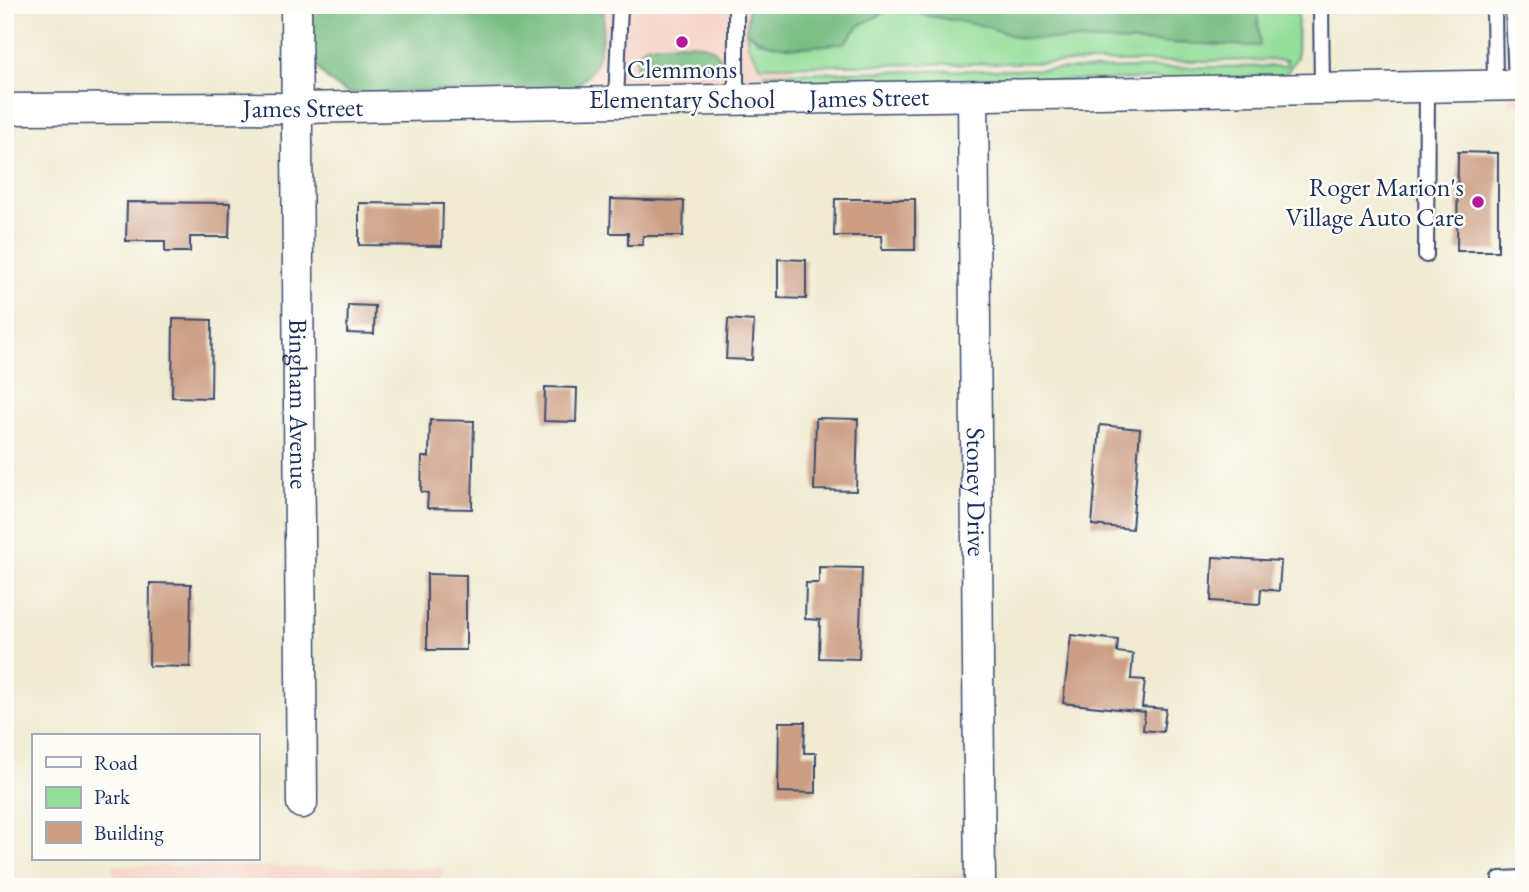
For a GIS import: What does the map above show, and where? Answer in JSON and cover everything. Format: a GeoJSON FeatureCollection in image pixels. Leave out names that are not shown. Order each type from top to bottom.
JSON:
{"type":"FeatureCollection","features":[{"type":"Feature","properties":{"kind":"street","name":"Bingham Avenue"},"geometry":{"type":"LineString","coordinates":[[296,5],[302,803]]}},
{"type":"Feature","properties":{"kind":"street","name":"James Street"},"geometry":{"type":"LineString","coordinates":[[5,110],[297,108],[1511,85]]}},
{"type":"Feature","properties":{"kind":"street","name":"Stoney Drive"},"geometry":{"type":"LineString","coordinates":[[972,96],[980,887]]}},
{"type":"Feature","properties":{"kind":"lane"},"geometry":{"type":"LineString","coordinates":[[617,102],[620,5]]}},
{"type":"Feature","properties":{"kind":"lane"},"geometry":{"type":"LineString","coordinates":[[736,5],[736,99]]}},
{"type":"Feature","properties":{"kind":"lane"},"geometry":{"type":"LineString","coordinates":[[1321,5],[1322,89]]}},
{"type":"Feature","properties":{"kind":"lane"},"geometry":{"type":"LineString","coordinates":[[1494,5],[1511,85]]}},
{"type":"Feature","properties":{"kind":"lane"},"geometry":{"type":"LineString","coordinates":[[1511,85],[1513,5]]}},
{"type":"Feature","properties":{"kind":"lane"},"geometry":{"type":"LineString","coordinates":[[1426,255],[1427,87]]}},
{"type":"Feature","properties":{"kind":"lane"},"geometry":{"type":"LineString","coordinates":[[1500,887],[1500,879],[1524,878]]}},
{"type":"Feature","properties":{"kind":"shaded area","name":"Clemmons Elementary School"},"geometry":{"type":"Polygon","coordinates":[[[574,5],[790,5],[790,78],[573,81],[574,5]]]}},
{"type":"Feature","properties":{"kind":"shaded area"},"geometry":{"type":"Polygon","coordinates":[[[1504,5],[1524,5],[1524,104],[1508,105],[1504,5]]]}},
{"type":"Feature","properties":{"kind":"shaded area"},"geometry":{"type":"Polygon","coordinates":[[[113,865],[442,868],[441,887],[113,887],[113,865]]]}},
{"type":"Feature","properties":{"kind":"shaded area"},"geometry":{"type":"Polygon","coordinates":[[[969,873],[969,887],[849,887],[969,873]]]}},
{"type":"Feature","properties":{"kind":"green space"},"geometry":{"type":"Polygon","coordinates":[[[308,5],[604,5],[602,41],[589,74],[570,89],[348,93],[325,77],[313,57],[308,5]]]}},
{"type":"Feature","properties":{"kind":"green space"},"geometry":{"type":"Polygon","coordinates":[[[749,5],[1257,5],[1260,46],[1019,38],[985,26],[891,9],[860,25],[844,43],[780,46],[746,31],[749,5]]]}},
{"type":"Feature","properties":{"kind":"green space"},"geometry":{"type":"Polygon","coordinates":[[[1257,5],[1298,5],[1297,57],[1284,77],[782,85],[765,73],[1286,66],[1287,60],[761,66],[748,45],[746,31],[759,42],[844,43],[860,25],[891,9],[985,26],[1019,38],[1259,46],[1257,5]]]}},
{"type":"Feature","properties":{"kind":"green space"},"geometry":{"type":"Polygon","coordinates":[[[649,45],[704,45],[719,56],[722,66],[636,68],[636,53],[649,45]]]}},
{"type":"Feature","properties":{"kind":"building","name":"Roger Marion's Village Auto Care"},"geometry":{"type":"Polygon","coordinates":[[[1458,152],[1498,153],[1498,251],[1457,251],[1458,152]]]}},
{"type":"Feature","properties":{"kind":"building"},"geometry":{"type":"Polygon","coordinates":[[[611,199],[684,201],[683,236],[643,236],[643,245],[628,245],[628,233],[610,233],[611,199]]]}},
{"type":"Feature","properties":{"kind":"building"},"geometry":{"type":"Polygon","coordinates":[[[835,199],[915,199],[915,250],[882,250],[881,236],[834,236],[835,199]]]}},
{"type":"Feature","properties":{"kind":"building"},"geometry":{"type":"Polygon","coordinates":[[[127,202],[230,203],[229,237],[190,237],[190,252],[165,252],[165,241],[126,241],[127,202]]]}},
{"type":"Feature","properties":{"kind":"building"},"geometry":{"type":"Polygon","coordinates":[[[359,203],[443,204],[442,246],[359,245],[359,203]]]}},
{"type":"Feature","properties":{"kind":"building"},"geometry":{"type":"Polygon","coordinates":[[[778,259],[806,260],[806,299],[778,298],[778,259]]]}},
{"type":"Feature","properties":{"kind":"building"},"geometry":{"type":"Polygon","coordinates":[[[348,305],[375,306],[374,334],[347,333],[348,305]]]}},
{"type":"Feature","properties":{"kind":"building"},"geometry":{"type":"Polygon","coordinates":[[[173,319],[212,320],[211,398],[172,397],[173,319]]]}},
{"type":"Feature","properties":{"kind":"building"},"geometry":{"type":"Polygon","coordinates":[[[728,319],[754,321],[752,360],[726,359],[728,319]]]}},
{"type":"Feature","properties":{"kind":"building"},"geometry":{"type":"Polygon","coordinates":[[[545,387],[577,388],[576,422],[544,421],[545,387]]]}},
{"type":"Feature","properties":{"kind":"building"},"geometry":{"type":"Polygon","coordinates":[[[816,418],[858,419],[856,491],[814,490],[816,418]]]}},
{"type":"Feature","properties":{"kind":"building"},"geometry":{"type":"Polygon","coordinates":[[[430,420],[474,421],[472,509],[427,508],[428,493],[421,492],[422,457],[429,457],[430,420]]]}},
{"type":"Feature","properties":{"kind":"building"},"geometry":{"type":"Polygon","coordinates":[[[1100,425],[1140,429],[1132,529],[1092,525],[1100,425]]]}},
{"type":"Feature","properties":{"kind":"building"},"geometry":{"type":"Polygon","coordinates":[[[1213,557],[1281,561],[1279,591],[1261,589],[1260,604],[1211,601],[1213,557]]]}},
{"type":"Feature","properties":{"kind":"building"},"geometry":{"type":"Polygon","coordinates":[[[819,567],[862,568],[859,659],[819,658],[820,620],[805,619],[806,583],[819,583],[819,567]]]}},
{"type":"Feature","properties":{"kind":"building"},"geometry":{"type":"Polygon","coordinates":[[[427,574],[466,575],[466,650],[427,650],[427,574]]]}},
{"type":"Feature","properties":{"kind":"building"},"geometry":{"type":"Polygon","coordinates":[[[150,583],[191,584],[190,667],[149,666],[150,583]]]}},
{"type":"Feature","properties":{"kind":"building"},"geometry":{"type":"Polygon","coordinates":[[[1071,635],[1118,640],[1117,652],[1133,654],[1131,679],[1145,680],[1142,707],[1166,709],[1163,732],[1143,730],[1145,712],[1063,703],[1071,635]]]}},
{"type":"Feature","properties":{"kind":"building"},"geometry":{"type":"Polygon","coordinates":[[[779,722],[805,722],[804,753],[816,753],[816,793],[778,792],[779,722]]]}},
{"type":"Feature","properties":{"kind":"place","name":"Clemmons Elementary School"},"geometry":{"type":"Point","coordinates":[682,42]}},
{"type":"Feature","properties":{"kind":"place","name":"Roger Marion's Village Auto Care"},"geometry":{"type":"Point","coordinates":[1478,202]}}]}
